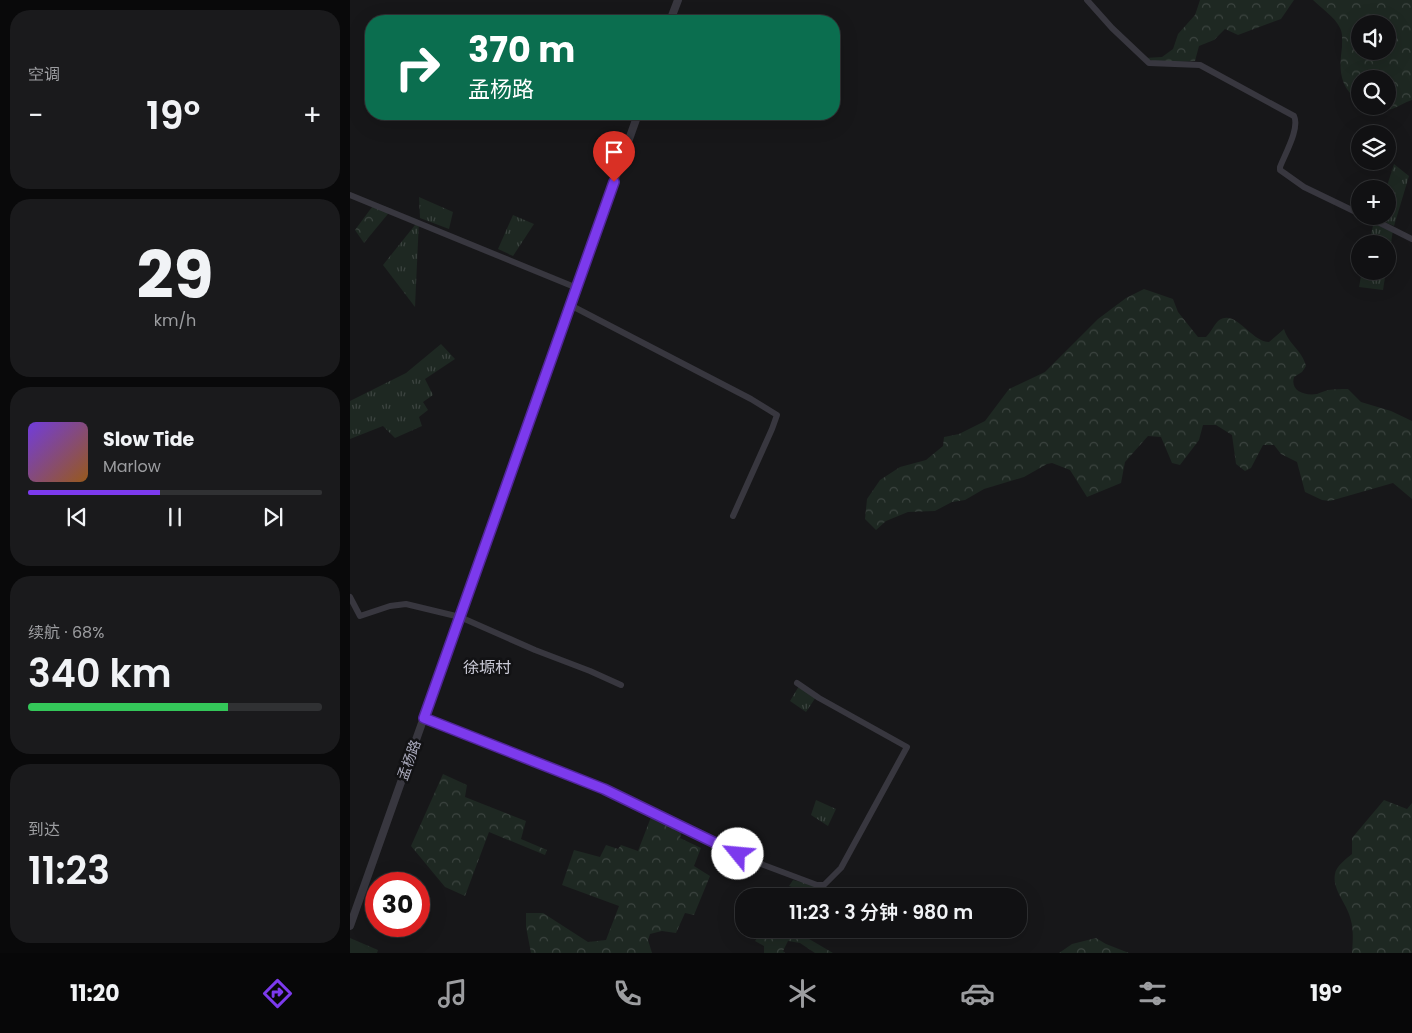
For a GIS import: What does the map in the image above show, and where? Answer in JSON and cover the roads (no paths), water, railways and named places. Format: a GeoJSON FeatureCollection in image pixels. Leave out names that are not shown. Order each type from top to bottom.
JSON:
{"type":"FeatureCollection","features":[{"type":"Feature","properties":{"kind":"street"},"geometry":{"type":"LineString","coordinates":[[672,15],[678,0]]}},
{"type":"Feature","properties":{"kind":"street"},"geometry":{"type":"LineString","coordinates":[[1087,0],[1112,28],[1149,64],[1200,65],[1294,116],[1296,121],[1294,130],[1280,170],[1304,187],[1351,210]]}},
{"type":"Feature","properties":{"kind":"street","name":"孟杨路"},"geometry":{"type":"LineString","coordinates":[[350,926],[636,120]]}},
{"type":"Feature","properties":{"kind":"street"},"geometry":{"type":"LineString","coordinates":[[350,195],[577,288]]}},
{"type":"Feature","properties":{"kind":"street"},"geometry":{"type":"LineString","coordinates":[[1383,225],[1412,240]]}},
{"type":"Feature","properties":{"kind":"street"},"geometry":{"type":"LineString","coordinates":[[570,305],[752,399],[777,414],[733,516]]}},
{"type":"Feature","properties":{"kind":"street"},"geometry":{"type":"LineString","coordinates":[[350,597],[360,616],[390,606],[406,604],[460,617],[621,685]]}},
{"type":"Feature","properties":{"kind":"street"},"geometry":{"type":"LineString","coordinates":[[424,718],[604,789],[709,838],[753,862],[824,885],[841,868],[907,747],[819,698],[798,683]]}},
{"type":"Feature","properties":{"kind":"district","name":"徐塬村"},"geometry":{"type":"Point","coordinates":[487,667]}}]}
